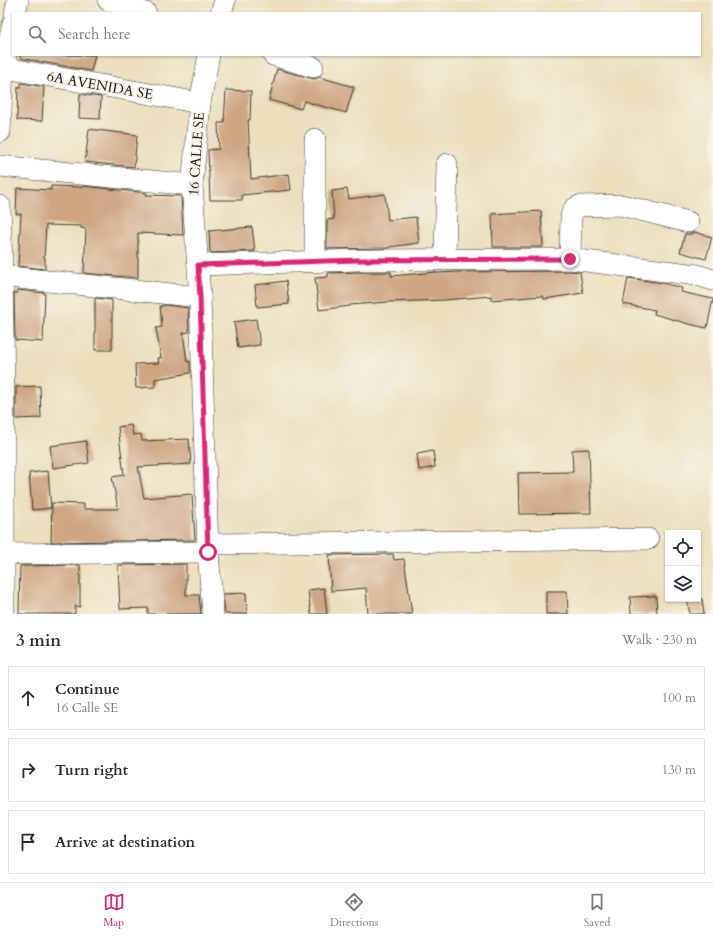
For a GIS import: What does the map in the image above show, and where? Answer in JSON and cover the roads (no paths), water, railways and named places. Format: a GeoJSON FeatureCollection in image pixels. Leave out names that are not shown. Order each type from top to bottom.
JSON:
{"type":"FeatureCollection","features":[{"type":"Feature","properties":{"kind":"street"},"geometry":{"type":"LineString","coordinates":[[16,12],[18,0]]}},
{"type":"Feature","properties":{"kind":"street"},"geometry":{"type":"LineString","coordinates":[[108,0],[143,12]]}},
{"type":"Feature","properties":{"kind":"street"},"geometry":{"type":"LineString","coordinates":[[221,12],[225,0]]}},
{"type":"Feature","properties":{"kind":"street"},"geometry":{"type":"LineString","coordinates":[[0,132],[1,67],[12,28]]}},
{"type":"Feature","properties":{"kind":"street","name":"16 CALLE SE"},"geometry":{"type":"LineString","coordinates":[[210,56],[200,103],[192,185],[200,297],[208,548],[213,614]]}},
{"type":"Feature","properties":{"kind":"street"},"geometry":{"type":"LineString","coordinates":[[276,56],[313,68]]}},
{"type":"Feature","properties":{"kind":"street","name":"6A AVENIDA SE"},"geometry":{"type":"LineString","coordinates":[[1,67],[200,103]]}},
{"type":"Feature","properties":{"kind":"street"},"geometry":{"type":"LineString","coordinates":[[314,262],[315,139]]}},
{"type":"Feature","properties":{"kind":"street"},"geometry":{"type":"LineString","coordinates":[[445,260],[447,164]]}},
{"type":"Feature","properties":{"kind":"street"},"geometry":{"type":"LineString","coordinates":[[0,166],[192,185]]}},
{"type":"Feature","properties":{"kind":"street"},"geometry":{"type":"LineString","coordinates":[[570,259],[571,216],[574,209],[579,206],[621,205],[688,222]]}},
{"type":"Feature","properties":{"kind":"street"},"geometry":{"type":"LineString","coordinates":[[0,206],[4,367],[2,554],[4,614]]}},
{"type":"Feature","properties":{"kind":"street"},"geometry":{"type":"LineString","coordinates":[[198,265],[358,260],[570,259],[697,275],[713,280]]}},
{"type":"Feature","properties":{"kind":"street"},"geometry":{"type":"LineString","coordinates":[[1,276],[200,297]]}},
{"type":"Feature","properties":{"kind":"street"},"geometry":{"type":"LineString","coordinates":[[2,554],[208,548],[280,543],[648,539]]}}]}
